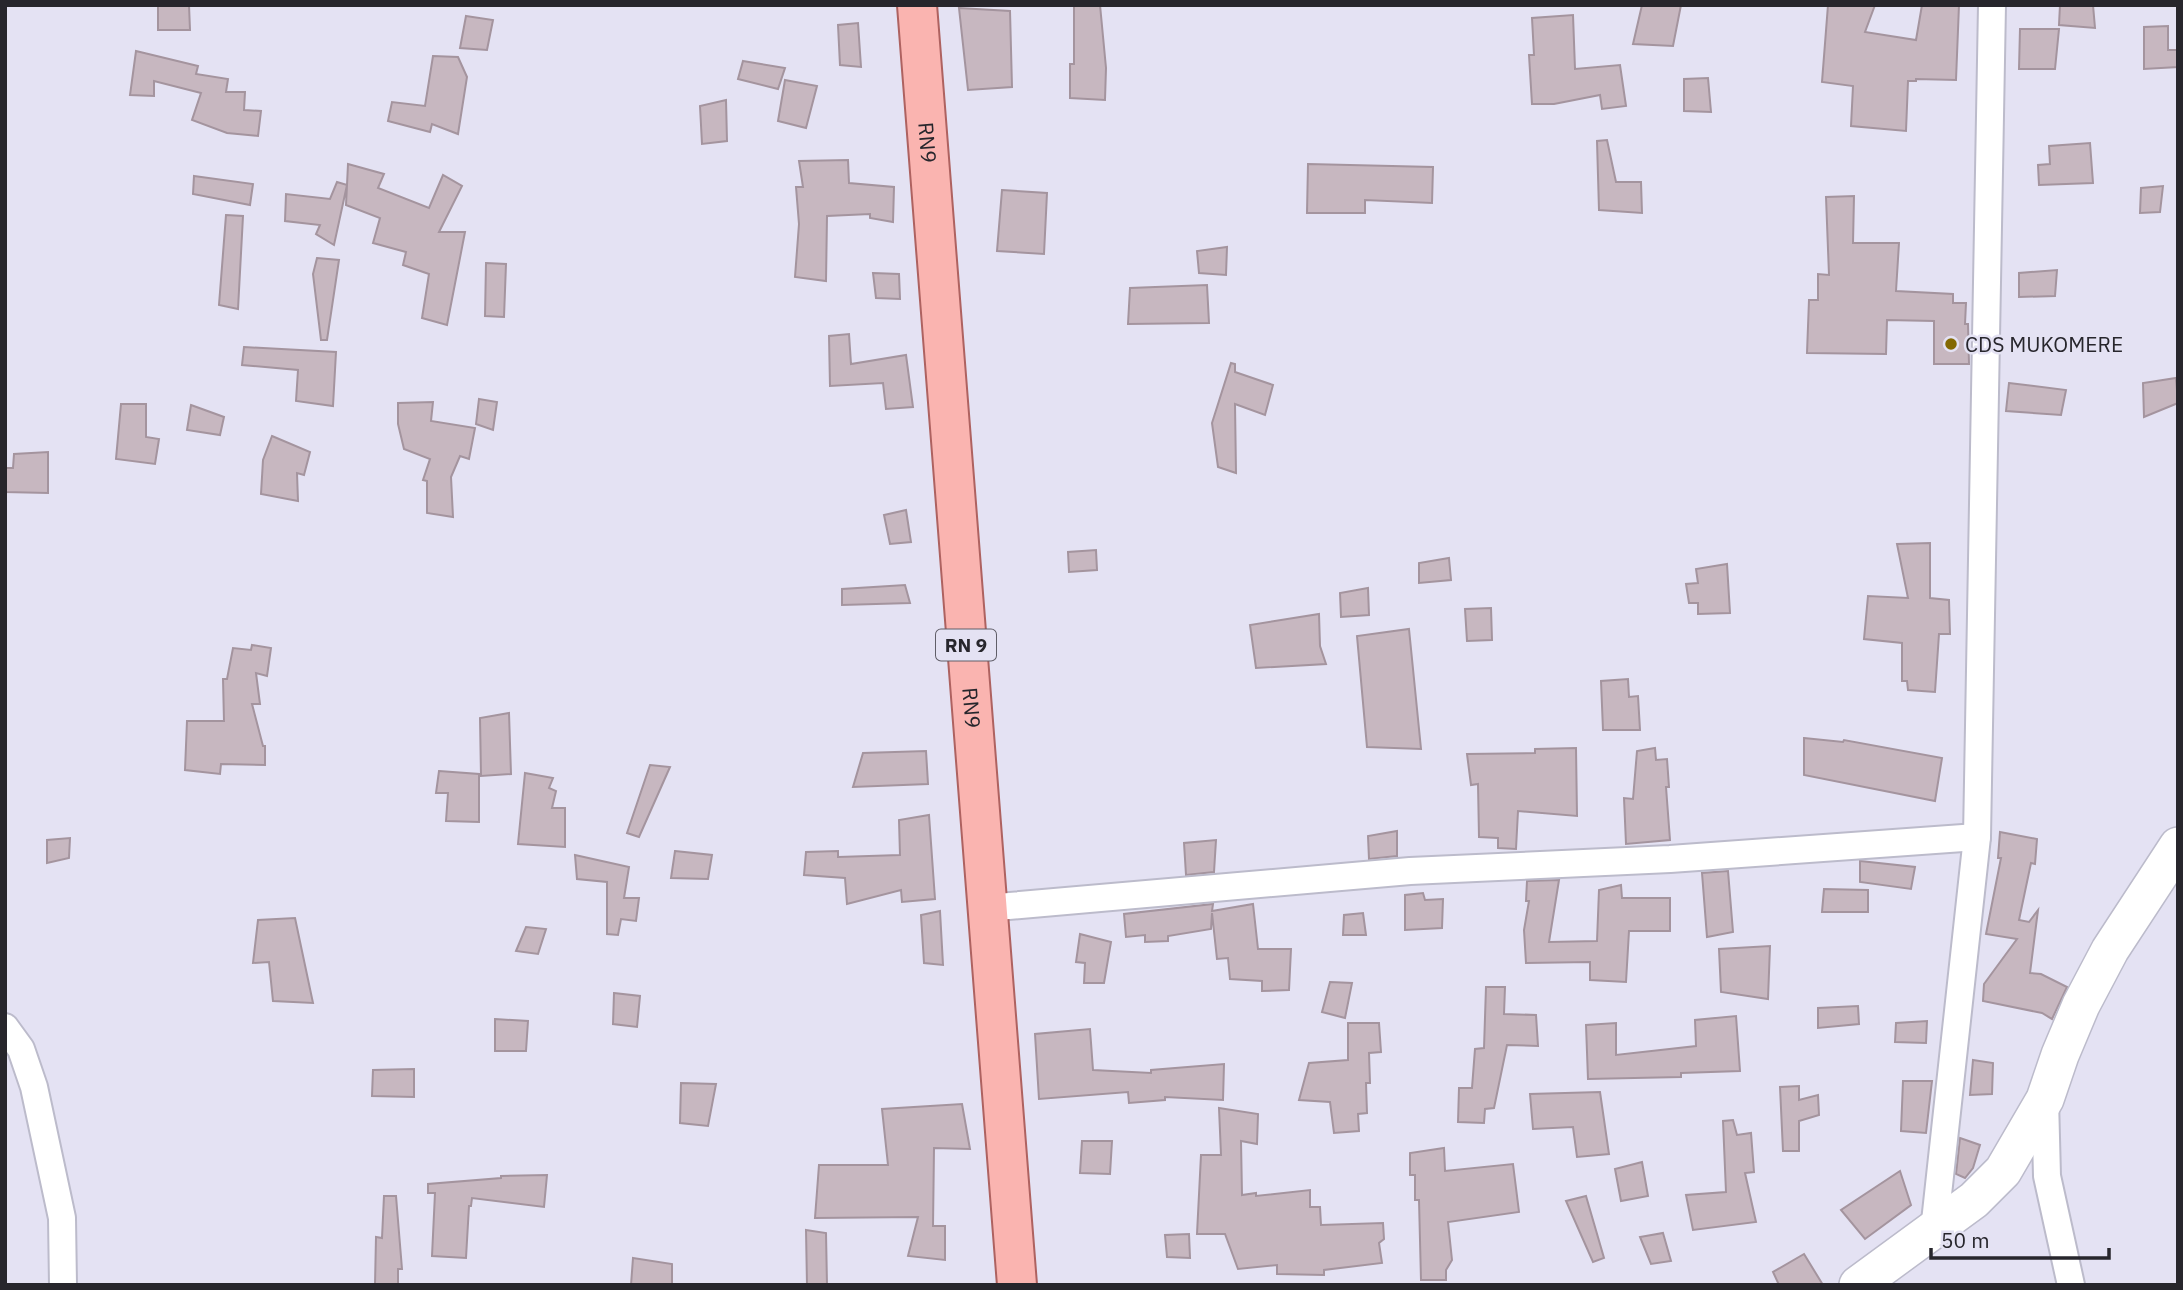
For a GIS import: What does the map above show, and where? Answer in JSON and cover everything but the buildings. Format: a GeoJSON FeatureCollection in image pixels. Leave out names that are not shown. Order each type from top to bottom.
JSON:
{"type":"FeatureCollection","features":[{"type":"Feature","properties":{"kind":"main road","name":"RN9"},"geometry":{"type":"LineString","coordinates":[[917,5],[1017,1285]]}},
{"type":"Feature","properties":{"kind":"main road"},"geometry":{"type":"LineString","coordinates":[[1858,1285],[1974,1200],[2003,1171],[2045,1099],[2060,1055],[2098,972],[2178,846]]}},
{"type":"Feature","properties":{"kind":"street"},"geometry":{"type":"LineString","coordinates":[[1934,1231],[1977,837],[1992,5]]}},
{"type":"Feature","properties":{"kind":"street"},"geometry":{"type":"LineString","coordinates":[[986,908],[1410,871],[1697,857],[1977,837]]}},
{"type":"Feature","properties":{"kind":"street"},"geometry":{"type":"LineString","coordinates":[[5,1027],[21,1049],[34,1087],[62,1218],[63,1285]]}},
{"type":"Feature","properties":{"kind":"street"},"geometry":{"type":"LineString","coordinates":[[2045,1099],[2047,1176],[2071,1285]]}},
{"type":"Feature","properties":{"kind":"place","name":"CDS MUKOMERE"},"geometry":{"type":"Point","coordinates":[1951,344]}}]}
